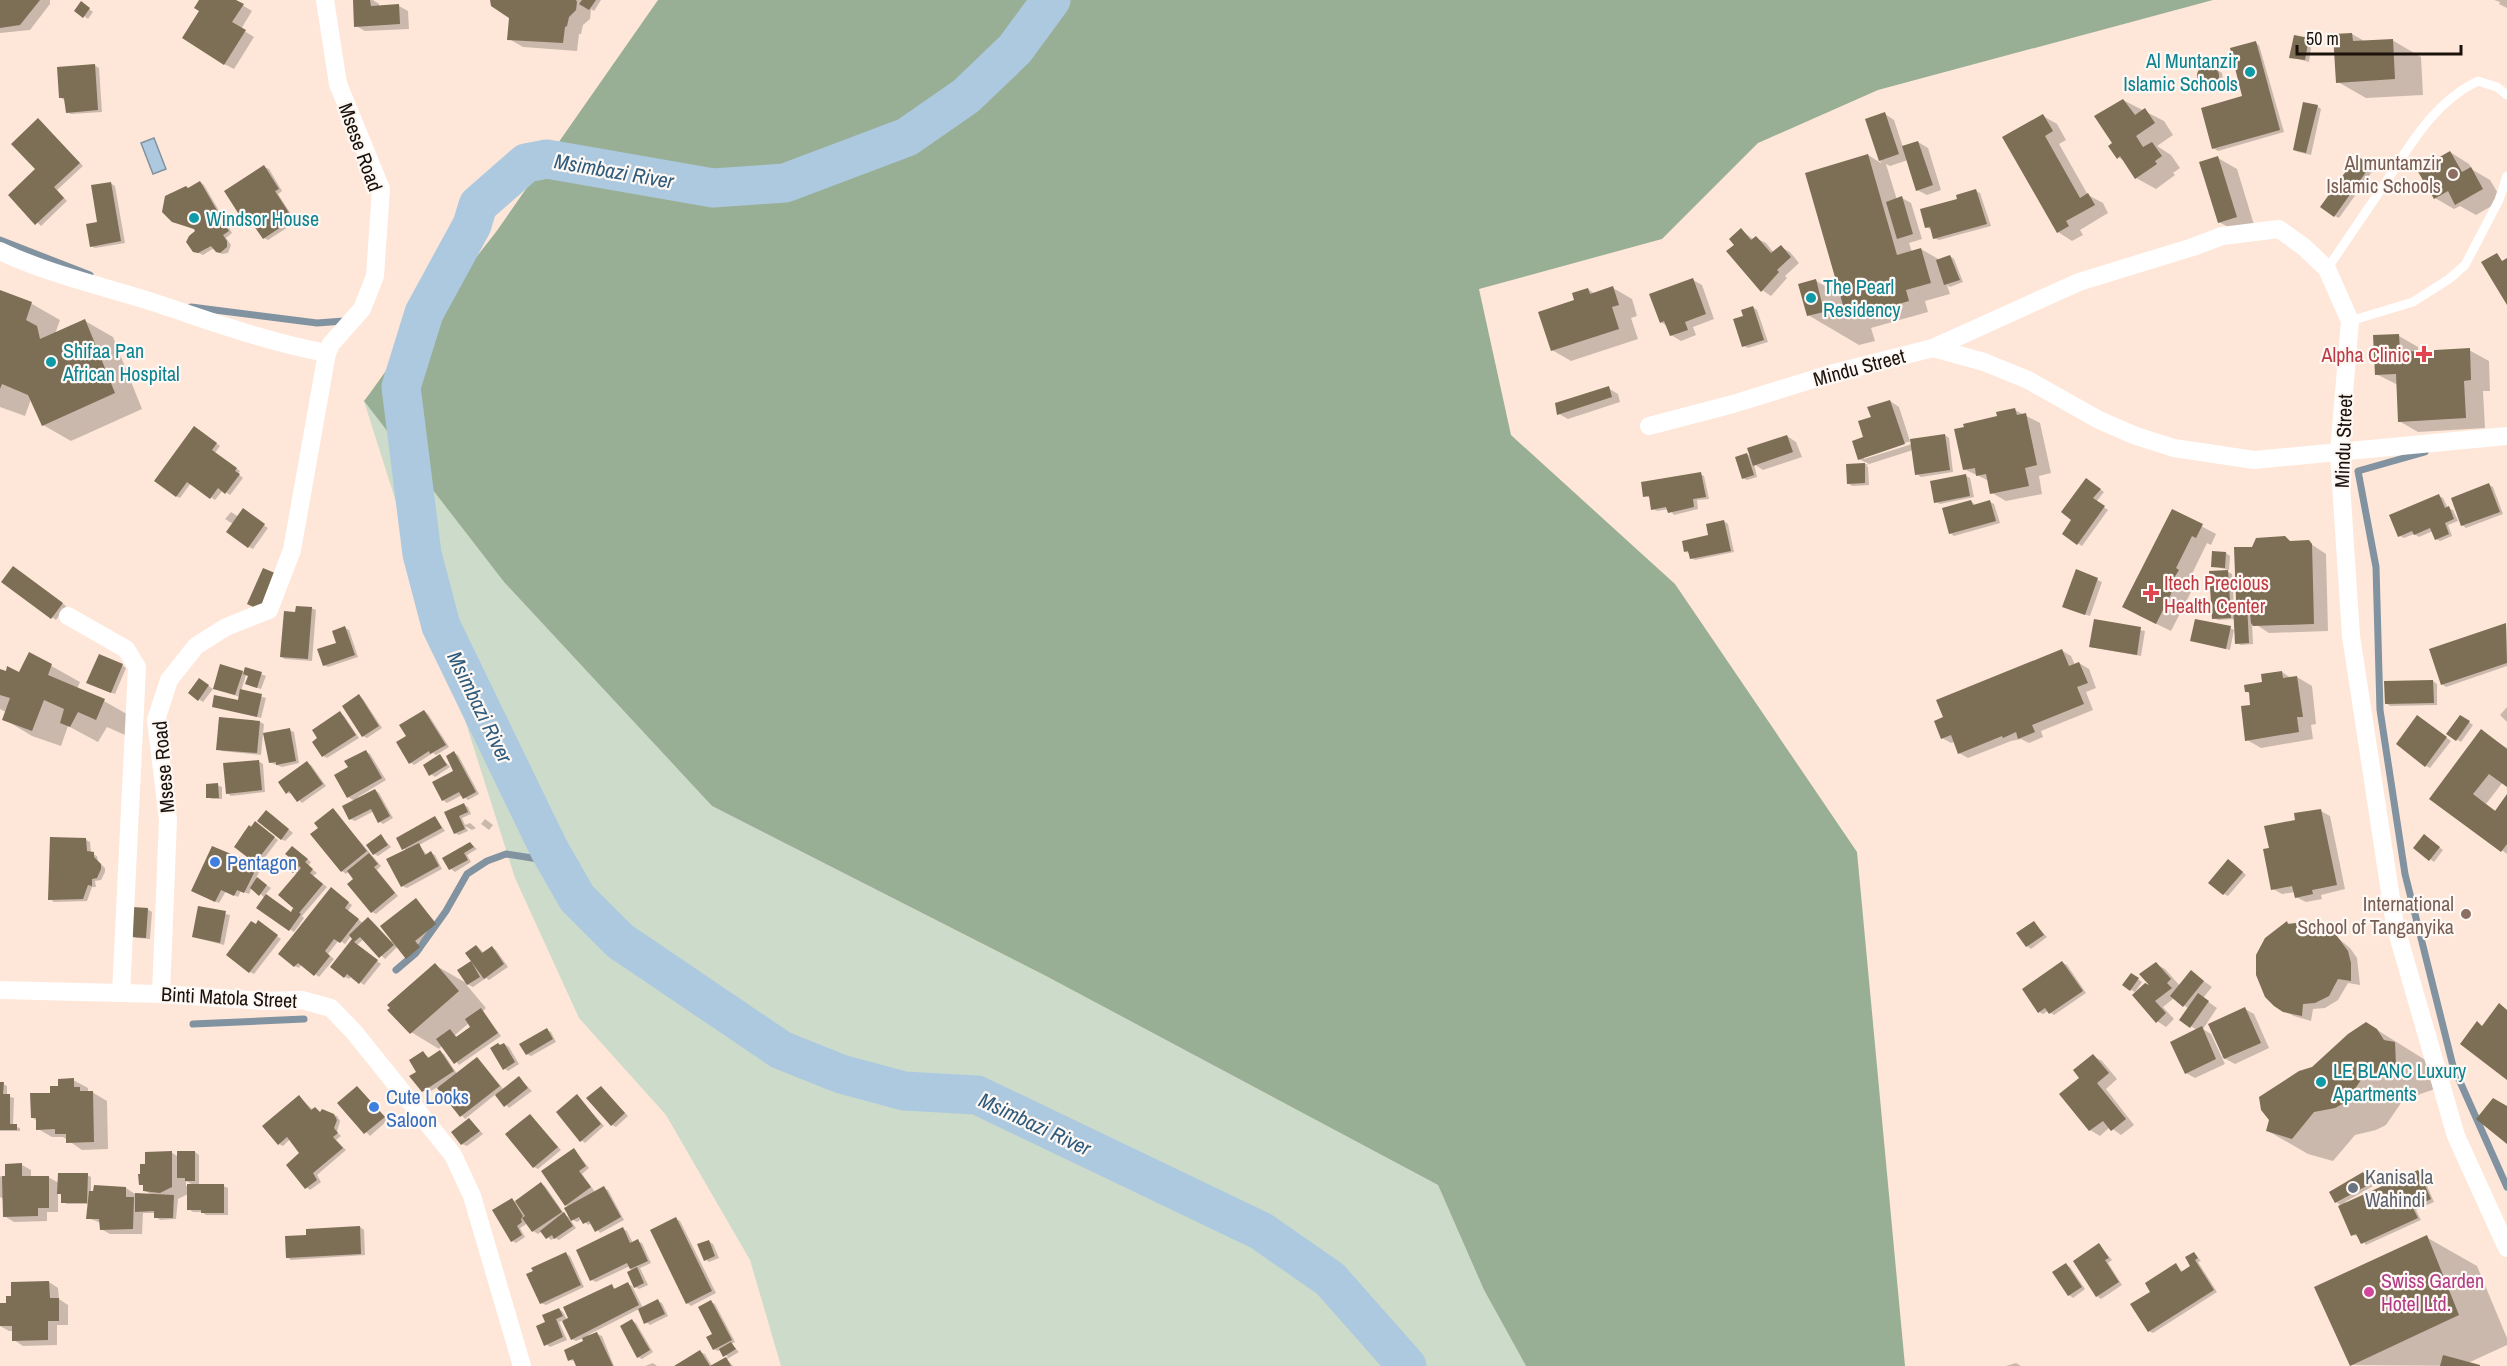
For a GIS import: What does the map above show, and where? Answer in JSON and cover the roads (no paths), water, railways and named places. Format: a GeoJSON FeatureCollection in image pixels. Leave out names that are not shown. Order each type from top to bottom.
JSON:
{"type":"FeatureCollection","features":[{"type":"Feature","properties":{"kind":"street","name":"Msese Road"},"geometry":{"type":"LineString","coordinates":[[161,994],[168,820],[156,720],[169,680],[196,646],[226,627],[269,610],[292,550],[327,353],[331,344],[362,309],[375,276],[381,189],[338,84],[325,0]]}},
{"type":"Feature","properties":{"kind":"street","name":"Mindu Street"},"geometry":{"type":"LineString","coordinates":[[1649,426],[1733,404],[1830,374],[1933,348],[2079,282],[2222,236],[2278,229],[2304,247],[2327,269],[2350,321],[2339,453],[2351,636],[2395,925],[2456,1136],[2507,1248]]}},
{"type":"Feature","properties":{"kind":"street"},"geometry":{"type":"LineString","coordinates":[[0,251],[44,271],[116,290],[295,347],[327,353]]}},
{"type":"Feature","properties":{"kind":"street"},"geometry":{"type":"LineString","coordinates":[[1933,348],[1984,362],[2028,380],[2108,424],[2174,448],[2254,460],[2507,436]]}},
{"type":"Feature","properties":{"kind":"street"},"geometry":{"type":"LineString","coordinates":[[68,616],[126,649],[137,667],[121,993]]}},
{"type":"Feature","properties":{"kind":"street","name":"Binti Matola Street"},"geometry":{"type":"LineString","coordinates":[[0,990],[161,994],[264,1001],[302,1000],[331,1008],[354,1032],[453,1155],[472,1196],[522,1366]]}},
{"type":"Feature","properties":{"kind":"lane"},"geometry":{"type":"LineString","coordinates":[[2327,269],[2418,134],[2442,106],[2461,89],[2478,81],[2497,87],[2507,95]]}},
{"type":"Feature","properties":{"kind":"lane"},"geometry":{"type":"LineString","coordinates":[[2350,321],[2413,302],[2449,279],[2465,264],[2499,200],[2507,176]]}},
{"type":"Feature","properties":{"kind":"water"},"geometry":{"type":"Polygon","coordinates":[[[154,138],[166,169],[153,174],[141,143],[154,138]]]}},
{"type":"Feature","properties":{"kind":"waterway","name":"Msimbazi River"},"geometry":{"type":"LineString","coordinates":[[1051,0],[1015,49],[966,96],[907,137],[785,183],[713,188],[547,159],[526,163],[478,205],[472,225],[424,313],[401,387],[422,554],[441,626],[549,849],[577,898],[620,941],[781,1050],[841,1074],[904,1091],[977,1095],[1261,1231],[1330,1279],[1407,1366]]}},
{"type":"Feature","properties":{"kind":"waterway"},"geometry":{"type":"LineString","coordinates":[[0,240],[90,275]]}},
{"type":"Feature","properties":{"kind":"waterway"},"geometry":{"type":"LineString","coordinates":[[191,307],[317,323],[344,321]]}},
{"type":"Feature","properties":{"kind":"waterway"},"geometry":{"type":"LineString","coordinates":[[2425,452],[2358,471],[2376,567],[2380,710],[2405,874],[2453,1066],[2507,1187]]}},
{"type":"Feature","properties":{"kind":"waterway"},"geometry":{"type":"LineString","coordinates":[[396,970],[416,953],[446,911],[467,874],[487,861],[506,854],[545,860],[549,849]]}},
{"type":"Feature","properties":{"kind":"waterway"},"geometry":{"type":"LineString","coordinates":[[193,1024],[304,1019]]}},
{"type":"Feature","properties":{"kind":"place","name":"Al Muntanzir Islamic Schools"},"geometry":{"type":"Point","coordinates":[2250,72]}},
{"type":"Feature","properties":{"kind":"place","name":"Al muntamzir Islamic Schools"},"geometry":{"type":"Point","coordinates":[2453,174]}},
{"type":"Feature","properties":{"kind":"place","name":"Windsor House"},"geometry":{"type":"Point","coordinates":[194,218]}},
{"type":"Feature","properties":{"kind":"place","name":"The Pearl Residency"},"geometry":{"type":"Point","coordinates":[1811,298]}},
{"type":"Feature","properties":{"kind":"place","name":"Alpha Clinic"},"geometry":{"type":"Point","coordinates":[2424,354]}},
{"type":"Feature","properties":{"kind":"place","name":"Shifaa Pan African Hospital"},"geometry":{"type":"Point","coordinates":[51,362]}},
{"type":"Feature","properties":{"kind":"place","name":"Itech Precious Health Center"},"geometry":{"type":"Point","coordinates":[2151,593]}},
{"type":"Feature","properties":{"kind":"place","name":"Pentagon"},"geometry":{"type":"Point","coordinates":[215,862]}},
{"type":"Feature","properties":{"kind":"place","name":"International School of Tanganyika"},"geometry":{"type":"Point","coordinates":[2466,914]}},
{"type":"Feature","properties":{"kind":"place","name":"LE BLANC Luxury Apartments"},"geometry":{"type":"Point","coordinates":[2321,1082]}},
{"type":"Feature","properties":{"kind":"place","name":"Cute Looks Saloon"},"geometry":{"type":"Point","coordinates":[374,1107]}},
{"type":"Feature","properties":{"kind":"place","name":"Kanisa la Wahindi"},"geometry":{"type":"Point","coordinates":[2353,1188]}},
{"type":"Feature","properties":{"kind":"place","name":"Swiss Garden Hotel Ltd."},"geometry":{"type":"Point","coordinates":[2369,1292]}}]}
